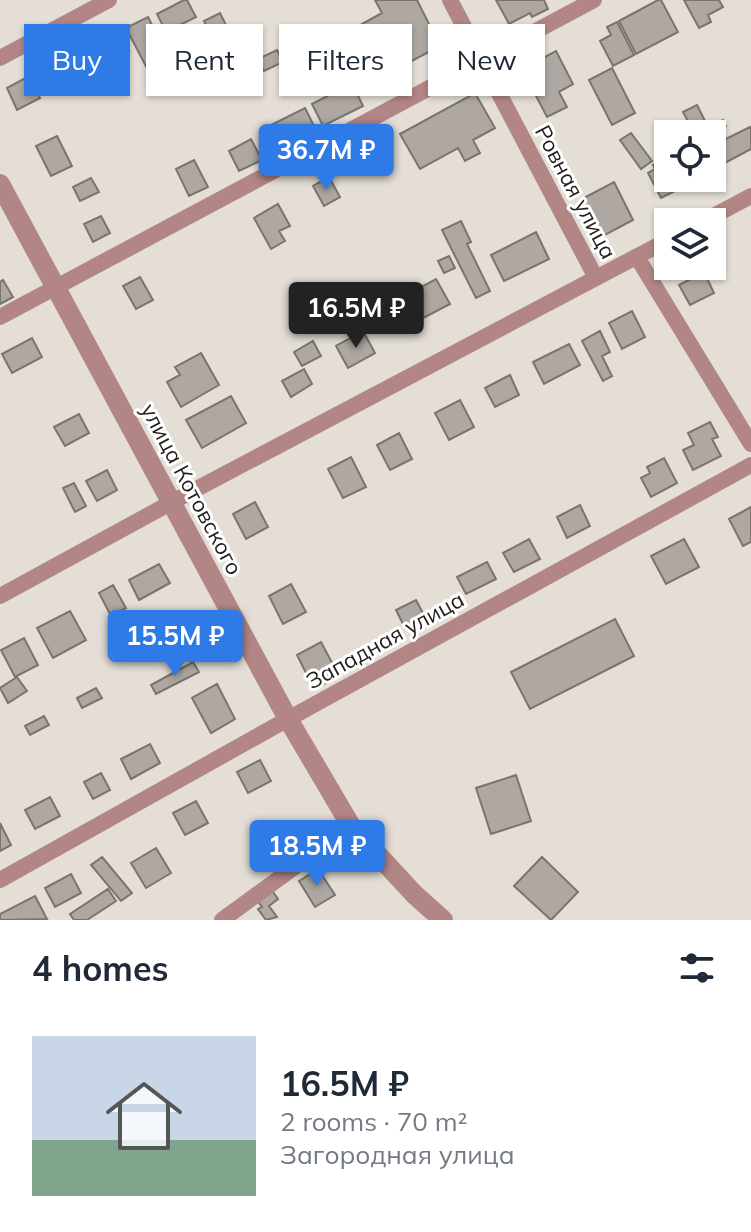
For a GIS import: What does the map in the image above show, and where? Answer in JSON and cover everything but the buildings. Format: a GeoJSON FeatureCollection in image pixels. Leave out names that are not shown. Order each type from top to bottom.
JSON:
{"type":"FeatureCollection","features":[{"type":"Feature","properties":{"kind":"street"},"geometry":{"type":"LineString","coordinates":[[0,58],[109,0]]}},
{"type":"Feature","properties":{"kind":"street","name":"Ровная улица"},"geometry":{"type":"LineString","coordinates":[[450,0],[463,24]]}},
{"type":"Feature","properties":{"kind":"street"},"geometry":{"type":"LineString","coordinates":[[545,26],[594,0]]}},
{"type":"Feature","properties":{"kind":"street"},"geometry":{"type":"LineString","coordinates":[[0,317],[428,89]]}},
{"type":"Feature","properties":{"kind":"street","name":"Ровная улица"},"geometry":{"type":"LineString","coordinates":[[501,96],[596,278]]}},
{"type":"Feature","properties":{"kind":"street","name":"улица Котовского"},"geometry":{"type":"LineString","coordinates":[[0,184],[288,719],[351,826],[415,895],[443,920]]}},
{"type":"Feature","properties":{"kind":"street"},"geometry":{"type":"LineString","coordinates":[[726,209],[751,196]]}},
{"type":"Feature","properties":{"kind":"street"},"geometry":{"type":"LineString","coordinates":[[0,596],[171,502],[654,248]]}},
{"type":"Feature","properties":{"kind":"street"},"geometry":{"type":"LineString","coordinates":[[637,257],[751,444]]}},
{"type":"Feature","properties":{"kind":"street","name":"Западная улица"},"geometry":{"type":"LineString","coordinates":[[0,880],[751,465]]}},
{"type":"Feature","properties":{"kind":"street"},"geometry":{"type":"LineString","coordinates":[[222,920],[351,826]]}}]}
